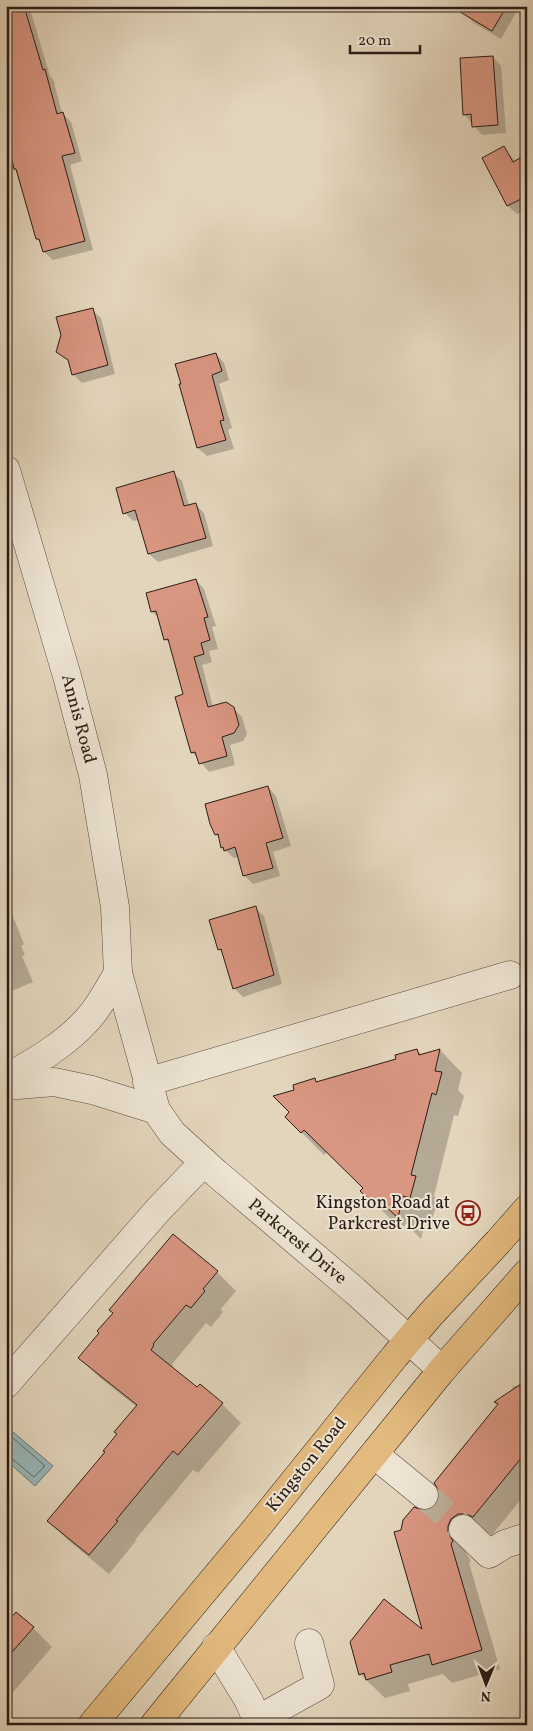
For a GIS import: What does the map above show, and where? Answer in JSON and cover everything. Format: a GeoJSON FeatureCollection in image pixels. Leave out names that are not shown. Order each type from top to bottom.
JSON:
{"type":"FeatureCollection","features":[{"type":"Feature","properties":{"kind":"main road","name":"Kingston Road"},"geometry":{"type":"LineString","coordinates":[[92,1725],[254,1531],[431,1314],[527,1209]]}},
{"type":"Feature","properties":{"kind":"main road"},"geometry":{"type":"LineString","coordinates":[[154,1725],[442,1370],[523,1284],[505,1272],[498,1242]]}},
{"type":"Feature","properties":{"kind":"street","name":"Annis Road"},"geometry":{"type":"LineString","coordinates":[[6,470],[67,676],[93,775],[115,907],[118,973]]}},
{"type":"Feature","properties":{"kind":"street"},"geometry":{"type":"LineString","coordinates":[[6,1078],[28,1067],[57,1046],[88,1019],[118,973]]}},
{"type":"Feature","properties":{"kind":"street","name":"Parkcrest Drive"},"geometry":{"type":"LineString","coordinates":[[118,973],[156,1110],[172,1133],[355,1290],[442,1370]]}},
{"type":"Feature","properties":{"kind":"street"},"geometry":{"type":"LineString","coordinates":[[147,1082],[510,975]]}},
{"type":"Feature","properties":{"kind":"street"},"geometry":{"type":"LineString","coordinates":[[6,1086],[54,1082],[92,1090],[156,1110]]}},
{"type":"Feature","properties":{"kind":"street"},"geometry":{"type":"LineString","coordinates":[[6,1384],[158,1210],[204,1162]]}},
{"type":"Feature","properties":{"kind":"street"},"geometry":{"type":"LineString","coordinates":[[374,1454],[424,1495]]}},
{"type":"Feature","properties":{"kind":"street"},"geometry":{"type":"LineString","coordinates":[[463,1529],[494,1563],[505,1544],[527,1537]]}},
{"type":"Feature","properties":{"kind":"street"},"geometry":{"type":"LineString","coordinates":[[216,1647],[249,1701],[258,1722],[320,1685],[309,1643]]}},
{"type":"Feature","properties":{"kind":"water"},"geometry":{"type":"Polygon","coordinates":[[[6,1426],[53,1466],[35,1486],[6,1460],[6,1426]]]}},
{"type":"Feature","properties":{"kind":"building"},"geometry":{"type":"Polygon","coordinates":[[[6,6],[24,6],[43,70],[45,69],[57,114],[63,112],[75,153],[62,156],[85,241],[43,252],[39,239],[36,239],[16,169],[14,169],[12,160],[6,162],[6,6]]]}},
{"type":"Feature","properties":{"kind":"building"},"geometry":{"type":"Polygon","coordinates":[[[450,6],[507,6],[492,31],[450,6]]]}},
{"type":"Feature","properties":{"kind":"building"},"geometry":{"type":"Polygon","coordinates":[[[493,56],[498,125],[472,127],[471,114],[463,115],[460,58],[493,56]]]}},
{"type":"Feature","properties":{"kind":"building"},"geometry":{"type":"Polygon","coordinates":[[[504,146],[513,162],[527,154],[527,196],[507,206],[482,158],[504,146]]]}},
{"type":"Feature","properties":{"kind":"building"},"geometry":{"type":"Polygon","coordinates":[[[93,308],[108,365],[72,375],[68,360],[56,352],[61,335],[56,317],[93,308]]]}},
{"type":"Feature","properties":{"kind":"building"},"geometry":{"type":"Polygon","coordinates":[[[216,353],[222,371],[212,375],[224,420],[220,421],[226,440],[197,448],[175,364],[216,353]]]}},
{"type":"Feature","properties":{"kind":"building"},"geometry":{"type":"Polygon","coordinates":[[[174,471],[184,506],[196,503],[206,538],[148,554],[135,510],[123,514],[116,488],[174,471]]]}},
{"type":"Feature","properties":{"kind":"building"},"geometry":{"type":"Polygon","coordinates":[[[196,579],[208,617],[204,618],[210,640],[201,643],[204,654],[194,657],[208,707],[226,702],[234,707],[239,725],[234,733],[222,737],[227,756],[199,764],[195,752],[191,753],[175,697],[183,694],[168,639],[164,640],[156,611],[151,612],[146,593],[196,579]]]}},
{"type":"Feature","properties":{"kind":"building"},"geometry":{"type":"Polygon","coordinates":[[[268,786],[283,838],[266,843],[273,868],[243,876],[235,847],[224,851],[223,847],[221,848],[218,834],[215,835],[210,824],[205,804],[268,786]]]}},
{"type":"Feature","properties":{"kind":"building"},"geometry":{"type":"Polygon","coordinates":[[[256,906],[274,975],[233,989],[221,949],[218,950],[209,920],[256,906]]]}},
{"type":"Feature","properties":{"kind":"building"},"geometry":{"type":"Polygon","coordinates":[[[417,1049],[419,1055],[440,1049],[435,1071],[442,1072],[436,1095],[432,1093],[411,1175],[416,1176],[410,1198],[403,1196],[398,1218],[382,1203],[378,1208],[360,1191],[363,1188],[304,1130],[301,1133],[285,1117],[289,1112],[273,1096],[294,1090],[293,1085],[315,1078],[316,1082],[396,1059],[395,1055],[417,1049]]]}},
{"type":"Feature","properties":{"kind":"building"},"geometry":{"type":"Polygon","coordinates":[[[173,1234],[218,1271],[203,1289],[205,1291],[191,1308],[186,1305],[153,1344],[151,1350],[197,1387],[200,1384],[223,1403],[178,1455],[173,1451],[89,1555],[47,1521],[105,1452],[103,1451],[117,1434],[114,1432],[137,1405],[78,1358],[99,1333],[97,1331],[113,1313],[109,1310],[173,1234]]]}},
{"type":"Feature","properties":{"kind":"building"},"geometry":{"type":"Polygon","coordinates":[[[527,1380],[527,1451],[473,1517],[466,1514],[458,1514],[451,1519],[448,1526],[448,1533],[453,1541],[451,1544],[482,1650],[432,1665],[429,1654],[390,1665],[392,1672],[366,1680],[364,1673],[359,1675],[350,1642],[384,1599],[422,1629],[394,1532],[401,1530],[403,1520],[414,1507],[429,1510],[436,1505],[439,1497],[438,1489],[434,1483],[498,1404],[494,1402],[527,1380]]]}},
{"type":"Feature","properties":{"kind":"building"},"geometry":{"type":"Polygon","coordinates":[[[16,1612],[34,1627],[6,1659],[6,1623],[16,1612]]]}},
{"type":"Feature","properties":{"kind":"tunnel"},"geometry":{"type":"LineString","coordinates":[[424,1495],[463,1529]]}},
{"type":"Feature","properties":{"kind":"place","name":"Kingston Road at Parkcrest Drive"},"geometry":{"type":"Point","coordinates":[468,1213]}}]}
